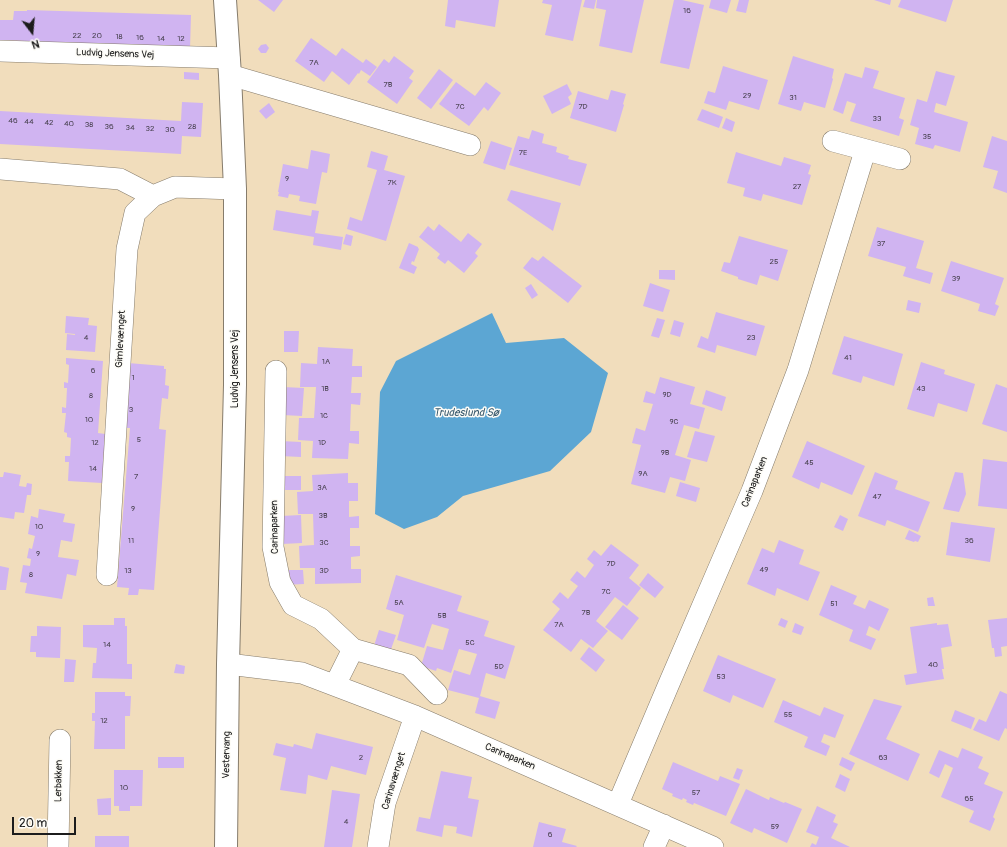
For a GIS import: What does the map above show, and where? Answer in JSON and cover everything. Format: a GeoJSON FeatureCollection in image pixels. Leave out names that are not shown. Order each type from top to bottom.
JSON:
{"type":"FeatureCollection","features":[{"type":"Feature","properties":{"kind":"street","name":"Ludvig Jensens Vej"},"geometry":{"type":"LineString","coordinates":[[225,0],[230,67],[235,189],[235,385],[228,664]]}},
{"type":"Feature","properties":{"kind":"street","name":"Ludvig Jensens Vej"},"geometry":{"type":"LineString","coordinates":[[0,51],[230,67],[470,145]]}},
{"type":"Feature","properties":{"kind":"street"},"geometry":{"type":"LineString","coordinates":[[833,141],[865,151],[900,159]]}},
{"type":"Feature","properties":{"kind":"street","name":"Carinaparken"},"geometry":{"type":"LineString","coordinates":[[618,804],[752,491],[798,370],[865,151]]}},
{"type":"Feature","properties":{"kind":"street"},"geometry":{"type":"LineString","coordinates":[[0,169],[120,179],[154,196]]}},
{"type":"Feature","properties":{"kind":"street","name":"Gimlevænget"},"geometry":{"type":"LineString","coordinates":[[107,575],[127,249],[136,213],[154,196],[175,186],[235,189]]}},
{"type":"Feature","properties":{"kind":"street","name":"Carinaparken"},"geometry":{"type":"LineString","coordinates":[[276,370],[273,547],[280,582],[293,605],[321,619],[353,649],[409,665],[437,694]]}},
{"type":"Feature","properties":{"kind":"street"},"geometry":{"type":"LineString","coordinates":[[335,685],[353,649]]}},
{"type":"Feature","properties":{"kind":"street","name":"Carinaparken"},"geometry":{"type":"LineString","coordinates":[[228,664],[302,673],[335,685],[414,716],[618,804],[713,847]]}},
{"type":"Feature","properties":{"kind":"street","name":"Vestervang"},"geometry":{"type":"LineString","coordinates":[[226,847],[228,664]]}},
{"type":"Feature","properties":{"kind":"street","name":"Carinavænget"},"geometry":{"type":"LineString","coordinates":[[378,847],[385,804],[414,716]]}},
{"type":"Feature","properties":{"kind":"street","name":"Lerbakken"},"geometry":{"type":"LineString","coordinates":[[58,847],[60,740]]}},
{"type":"Feature","properties":{"kind":"street"},"geometry":{"type":"LineString","coordinates":[[654,847],[664,825]]}},
{"type":"Feature","properties":{"kind":"water","name":"Trudeslund Sø"},"geometry":{"type":"Polygon","coordinates":[[[492,313],[506,343],[564,338],[608,373],[591,432],[550,471],[463,496],[437,517],[404,529],[375,514],[380,392],[396,361],[492,313]]]}},
{"type":"Feature","properties":{"kind":"building"},"geometry":{"type":"Polygon","coordinates":[[[258,0],[283,0],[274,12],[258,0]]]}},
{"type":"Feature","properties":{"kind":"building"},"geometry":{"type":"Polygon","coordinates":[[[448,0],[499,0],[495,27],[456,20],[455,28],[445,26],[448,0]]]}},
{"type":"Feature","properties":{"kind":"building"},"geometry":{"type":"Polygon","coordinates":[[[543,0],[582,0],[573,41],[545,35],[552,5],[542,3],[543,0]]]}},
{"type":"Feature","properties":{"kind":"building"},"geometry":{"type":"Polygon","coordinates":[[[585,0],[596,0],[594,9],[583,7],[585,0]]]}},
{"type":"Feature","properties":{"kind":"building"},"geometry":{"type":"Polygon","coordinates":[[[597,0],[644,0],[632,53],[599,46],[606,10],[596,8],[597,0]]]}},
{"type":"Feature","properties":{"kind":"building"},"geometry":{"type":"Polygon","coordinates":[[[674,0],[682,0],[704,5],[689,69],[660,63],[674,0]]]}},
{"type":"Feature","properties":{"kind":"building"},"geometry":{"type":"Polygon","coordinates":[[[711,0],[731,0],[727,13],[709,8],[711,0]]]}},
{"type":"Feature","properties":{"kind":"building"},"geometry":{"type":"Polygon","coordinates":[[[739,0],[749,0],[746,13],[736,11],[739,0]]]}},
{"type":"Feature","properties":{"kind":"building"},"geometry":{"type":"Polygon","coordinates":[[[874,0],[891,0],[890,5],[874,0]]]}},
{"type":"Feature","properties":{"kind":"building"},"geometry":{"type":"Polygon","coordinates":[[[901,0],[953,0],[946,22],[898,7],[901,0]]]}},
{"type":"Feature","properties":{"kind":"building"},"geometry":{"type":"Polygon","coordinates":[[[27,10],[191,15],[190,49],[26,44],[26,41],[0,40],[0,20],[13,20],[14,11],[27,10]]]}},
{"type":"Feature","properties":{"kind":"building"},"geometry":{"type":"Polygon","coordinates":[[[311,38],[336,56],[342,48],[363,63],[366,59],[377,67],[370,76],[361,70],[349,85],[332,71],[324,82],[295,61],[311,38]]]}},
{"type":"Feature","properties":{"kind":"building"},"geometry":{"type":"Polygon","coordinates":[[[266,44],[269,48],[266,53],[261,53],[258,49],[261,45],[266,44]]]}},
{"type":"Feature","properties":{"kind":"building"},"geometry":{"type":"Polygon","coordinates":[[[394,56],[414,71],[409,78],[413,81],[397,104],[367,82],[384,59],[389,63],[394,56]]]}},
{"type":"Feature","properties":{"kind":"building"},"geometry":{"type":"Polygon","coordinates":[[[793,56],[834,69],[833,79],[825,108],[804,102],[801,111],[778,104],[793,56]]]}},
{"type":"Feature","properties":{"kind":"building"},"geometry":{"type":"Polygon","coordinates":[[[723,66],[768,80],[759,110],[729,101],[726,110],[704,103],[708,91],[715,93],[723,66]]]}},
{"type":"Feature","properties":{"kind":"building"},"geometry":{"type":"Polygon","coordinates":[[[865,67],[879,71],[873,88],[905,98],[899,118],[904,120],[899,136],[850,121],[856,104],[847,101],[843,114],[833,110],[845,73],[862,78],[865,67]]]}},
{"type":"Feature","properties":{"kind":"building"},"geometry":{"type":"Polygon","coordinates":[[[439,69],[453,80],[431,109],[417,98],[439,69]]]}},
{"type":"Feature","properties":{"kind":"building"},"geometry":{"type":"Polygon","coordinates":[[[936,71],[955,76],[946,106],[936,103],[934,112],[968,122],[960,152],[935,145],[933,149],[915,144],[919,128],[910,125],[917,99],[927,102],[936,71]]]}},
{"type":"Feature","properties":{"kind":"building"},"geometry":{"type":"Polygon","coordinates":[[[184,72],[199,73],[199,80],[184,79],[184,72]]]}},
{"type":"Feature","properties":{"kind":"building"},"geometry":{"type":"Polygon","coordinates":[[[456,82],[475,96],[486,82],[501,93],[488,111],[484,107],[469,126],[439,104],[456,82]]]}},
{"type":"Feature","properties":{"kind":"building"},"geometry":{"type":"Polygon","coordinates":[[[567,84],[572,94],[568,97],[571,104],[552,114],[543,96],[567,84]]]}},
{"type":"Feature","properties":{"kind":"building"},"geometry":{"type":"Polygon","coordinates":[[[611,90],[626,94],[616,132],[570,118],[578,91],[608,100],[611,90]]]}},
{"type":"Feature","properties":{"kind":"building"},"geometry":{"type":"Polygon","coordinates":[[[182,102],[203,103],[201,137],[182,136],[181,154],[0,144],[0,111],[181,121],[182,102]]]}},
{"type":"Feature","properties":{"kind":"building"},"geometry":{"type":"Polygon","coordinates":[[[269,103],[275,112],[266,119],[259,111],[269,103]]]}},
{"type":"Feature","properties":{"kind":"building"},"geometry":{"type":"Polygon","coordinates":[[[702,109],[723,117],[719,128],[697,120],[702,109]]]}},
{"type":"Feature","properties":{"kind":"building"},"geometry":{"type":"Polygon","coordinates":[[[726,118],[735,122],[732,132],[722,128],[726,118]]]}},
{"type":"Feature","properties":{"kind":"building"},"geometry":{"type":"Polygon","coordinates":[[[532,130],[544,134],[542,143],[557,147],[556,152],[569,156],[568,159],[587,164],[580,186],[509,165],[518,136],[529,139],[532,130]]]}},
{"type":"Feature","properties":{"kind":"building"},"geometry":{"type":"Polygon","coordinates":[[[992,136],[1007,141],[1007,193],[993,188],[998,171],[983,167],[992,136]]]}},
{"type":"Feature","properties":{"kind":"building"},"geometry":{"type":"Polygon","coordinates":[[[491,141],[512,148],[505,170],[483,163],[491,141]]]}},
{"type":"Feature","properties":{"kind":"building"},"geometry":{"type":"Polygon","coordinates":[[[311,150],[330,154],[327,173],[322,172],[316,204],[299,201],[300,196],[289,194],[288,198],[278,196],[283,164],[308,169],[311,150]]]}},
{"type":"Feature","properties":{"kind":"building"},"geometry":{"type":"Polygon","coordinates":[[[371,151],[388,156],[384,170],[405,176],[386,241],[347,229],[350,217],[362,221],[377,170],[367,167],[371,151]]]}},
{"type":"Feature","properties":{"kind":"building"},"geometry":{"type":"Polygon","coordinates":[[[736,152],[781,166],[784,157],[811,165],[808,174],[811,175],[802,205],[763,194],[761,201],[743,196],[745,188],[727,183],[736,152]]]}},
{"type":"Feature","properties":{"kind":"building"},"geometry":{"type":"Polygon","coordinates":[[[511,190],[561,203],[553,231],[507,200],[511,190]]]}},
{"type":"Feature","properties":{"kind":"building"},"geometry":{"type":"Polygon","coordinates":[[[276,210],[311,216],[312,210],[319,211],[315,233],[343,237],[341,250],[313,245],[314,237],[273,230],[276,210]]]}},
{"type":"Feature","properties":{"kind":"building"},"geometry":{"type":"Polygon","coordinates":[[[439,224],[461,242],[468,233],[482,244],[475,253],[478,256],[464,273],[448,260],[445,264],[437,258],[440,254],[419,237],[428,226],[434,231],[439,224]]]}},
{"type":"Feature","properties":{"kind":"building"},"geometry":{"type":"Polygon","coordinates":[[[877,227],[924,241],[916,268],[933,273],[930,284],[903,276],[906,267],[868,256],[877,227]]]}},
{"type":"Feature","properties":{"kind":"building"},"geometry":{"type":"Polygon","coordinates":[[[346,234],[353,236],[351,246],[343,244],[346,234]]]}},
{"type":"Feature","properties":{"kind":"building"},"geometry":{"type":"Polygon","coordinates":[[[739,236],[788,250],[778,281],[760,275],[757,285],[738,279],[738,277],[721,271],[724,262],[730,263],[739,236]]]}},
{"type":"Feature","properties":{"kind":"building"},"geometry":{"type":"Polygon","coordinates":[[[409,243],[418,247],[419,249],[414,262],[412,261],[411,264],[417,267],[414,274],[399,268],[409,243]]]}},
{"type":"Feature","properties":{"kind":"building"},"geometry":{"type":"Polygon","coordinates":[[[543,256],[582,286],[568,303],[523,268],[532,257],[538,261],[543,256]]]}},
{"type":"Feature","properties":{"kind":"building"},"geometry":{"type":"Polygon","coordinates":[[[951,261],[1004,278],[995,304],[999,306],[995,316],[978,311],[980,304],[941,291],[951,261]]]}},
{"type":"Feature","properties":{"kind":"building"},"geometry":{"type":"Polygon","coordinates":[[[659,270],[675,270],[675,280],[659,279],[659,270]]]}},
{"type":"Feature","properties":{"kind":"building"},"geometry":{"type":"Polygon","coordinates":[[[650,283],[670,290],[663,312],[643,306],[650,283]]]}},
{"type":"Feature","properties":{"kind":"building"},"geometry":{"type":"Polygon","coordinates":[[[531,284],[538,295],[532,299],[525,288],[531,284]]]}},
{"type":"Feature","properties":{"kind":"building"},"geometry":{"type":"Polygon","coordinates":[[[908,300],[921,303],[919,313],[906,310],[908,300]]]}},
{"type":"Feature","properties":{"kind":"building"},"geometry":{"type":"Polygon","coordinates":[[[716,312],[765,326],[756,356],[717,345],[715,353],[697,347],[701,336],[708,339],[716,312]]]}},
{"type":"Feature","properties":{"kind":"building"},"geometry":{"type":"Polygon","coordinates":[[[66,316],[89,318],[88,325],[97,326],[95,352],[66,350],[67,334],[75,334],[65,333],[66,316]]]}},
{"type":"Feature","properties":{"kind":"building"},"geometry":{"type":"Polygon","coordinates":[[[657,318],[665,320],[659,338],[651,336],[657,318]]]}},
{"type":"Feature","properties":{"kind":"building"},"geometry":{"type":"Polygon","coordinates":[[[674,320],[684,323],[680,337],[670,334],[674,320]]]}},
{"type":"Feature","properties":{"kind":"building"},"geometry":{"type":"Polygon","coordinates":[[[284,331],[299,331],[298,352],[284,352],[284,331]]]}},
{"type":"Feature","properties":{"kind":"building"},"geometry":{"type":"Polygon","coordinates":[[[844,336],[903,354],[894,386],[863,376],[861,383],[832,374],[844,336]]]}},
{"type":"Feature","properties":{"kind":"building"},"geometry":{"type":"Polygon","coordinates":[[[318,347],[353,349],[352,366],[362,366],[362,377],[352,377],[351,393],[361,393],[360,405],[351,404],[350,431],[359,431],[359,444],[349,443],[348,459],[312,458],[313,441],[298,440],[299,418],[314,418],[316,387],[300,387],[301,363],[317,364],[318,347]]]}},
{"type":"Feature","properties":{"kind":"building"},"geometry":{"type":"Polygon","coordinates":[[[66,358],[103,361],[98,433],[105,434],[102,483],[68,481],[69,462],[65,462],[65,456],[70,456],[71,438],[67,437],[67,433],[64,432],[66,413],[62,413],[62,407],[66,408],[67,388],[64,388],[64,382],[68,383],[69,365],[66,364],[66,358]]]}},
{"type":"Feature","properties":{"kind":"building"},"geometry":{"type":"Polygon","coordinates":[[[921,362],[945,370],[944,374],[975,384],[967,412],[938,403],[934,417],[907,409],[921,362]]]}},
{"type":"Feature","properties":{"kind":"building"},"geometry":{"type":"Polygon","coordinates":[[[128,363],[164,366],[164,369],[166,369],[165,385],[169,386],[168,399],[162,398],[159,429],[166,430],[154,590],[139,589],[138,595],[128,595],[129,588],[117,587],[130,428],[123,428],[128,363]]]}},
{"type":"Feature","properties":{"kind":"building"},"geometry":{"type":"Polygon","coordinates":[[[660,377],[695,387],[690,404],[705,408],[699,429],[684,425],[675,455],[691,460],[685,481],[670,477],[665,493],[631,484],[641,445],[632,443],[636,428],[645,431],[653,404],[643,402],[646,391],[655,394],[660,377]]]}},
{"type":"Feature","properties":{"kind":"building"},"geometry":{"type":"Polygon","coordinates":[[[996,384],[1007,388],[1007,432],[982,424],[996,384]]]}},
{"type":"Feature","properties":{"kind":"building"},"geometry":{"type":"Polygon","coordinates":[[[283,387],[304,388],[302,416],[282,415],[283,387]]]}},
{"type":"Feature","properties":{"kind":"building"},"geometry":{"type":"Polygon","coordinates":[[[706,390],[726,397],[722,411],[702,404],[706,390]]]}},
{"type":"Feature","properties":{"kind":"building"},"geometry":{"type":"Polygon","coordinates":[[[695,431],[715,436],[707,462],[687,457],[695,431]]]}},
{"type":"Feature","properties":{"kind":"building"},"geometry":{"type":"Polygon","coordinates":[[[280,441],[301,442],[301,457],[280,456],[280,441]]]}},
{"type":"Feature","properties":{"kind":"building"},"geometry":{"type":"Polygon","coordinates":[[[807,441],[865,466],[852,495],[821,482],[819,489],[792,477],[807,441]]]}},
{"type":"Feature","properties":{"kind":"building"},"geometry":{"type":"Polygon","coordinates":[[[983,459],[1007,462],[1007,509],[978,506],[983,459]]]}},
{"type":"Feature","properties":{"kind":"building"},"geometry":{"type":"Polygon","coordinates":[[[4,472],[21,475],[19,486],[26,487],[27,483],[32,484],[31,495],[27,495],[24,513],[15,512],[14,519],[0,517],[0,477],[3,477],[4,472]]]}},
{"type":"Feature","properties":{"kind":"building"},"geometry":{"type":"Polygon","coordinates":[[[875,472],[898,481],[895,489],[930,502],[918,532],[887,520],[885,526],[858,516],[875,472]]]}},
{"type":"Feature","properties":{"kind":"building"},"geometry":{"type":"Polygon","coordinates":[[[955,472],[963,473],[966,494],[959,512],[943,509],[955,472]]]}},
{"type":"Feature","properties":{"kind":"building"},"geometry":{"type":"Polygon","coordinates":[[[348,473],[348,483],[358,483],[358,501],[349,501],[349,517],[359,516],[359,528],[350,528],[350,546],[360,546],[360,556],[351,557],[351,569],[361,569],[361,583],[315,584],[315,568],[300,568],[299,546],[314,545],[313,514],[298,514],[297,492],[313,491],[312,475],[348,473]]]}},
{"type":"Feature","properties":{"kind":"building"},"geometry":{"type":"Polygon","coordinates":[[[280,476],[301,476],[301,490],[280,490],[280,476]]]}},
{"type":"Feature","properties":{"kind":"building"},"geometry":{"type":"Polygon","coordinates":[[[680,482],[700,488],[696,502],[676,496],[680,482]]]}},
{"type":"Feature","properties":{"kind":"building"},"geometry":{"type":"Polygon","coordinates":[[[39,509],[65,514],[63,522],[75,524],[72,542],[61,540],[58,557],[79,560],[76,576],[67,574],[62,599],[25,593],[27,583],[20,582],[23,565],[30,566],[31,559],[27,558],[29,548],[32,549],[35,536],[28,534],[31,516],[38,518],[39,509]]]}},
{"type":"Feature","properties":{"kind":"building"},"geometry":{"type":"Polygon","coordinates":[[[301,515],[302,543],[282,544],[281,516],[301,515]]]}},
{"type":"Feature","properties":{"kind":"building"},"geometry":{"type":"Polygon","coordinates":[[[840,515],[848,519],[843,531],[834,527],[840,515]]]}},
{"type":"Feature","properties":{"kind":"building"},"geometry":{"type":"Polygon","coordinates":[[[951,522],[995,528],[990,562],[946,555],[951,522]]]}},
{"type":"Feature","properties":{"kind":"building"},"geometry":{"type":"Polygon","coordinates":[[[909,530],[921,536],[918,542],[905,539],[909,530]]]}},
{"type":"Feature","properties":{"kind":"building"},"geometry":{"type":"Polygon","coordinates":[[[779,540],[804,550],[799,564],[820,572],[808,601],[777,588],[775,596],[747,584],[762,548],[774,553],[779,540]]]}},
{"type":"Feature","properties":{"kind":"building"},"geometry":{"type":"Polygon","coordinates":[[[611,544],[639,565],[629,578],[641,588],[627,606],[615,597],[596,621],[608,631],[593,648],[581,639],[571,652],[543,630],[560,609],[552,602],[560,592],[568,599],[578,586],[570,580],[577,571],[585,578],[594,565],[587,559],[594,550],[601,556],[611,544]]]}},
{"type":"Feature","properties":{"kind":"building"},"geometry":{"type":"Polygon","coordinates":[[[0,566],[9,568],[6,590],[0,590],[0,566]]]}},
{"type":"Feature","properties":{"kind":"building"},"geometry":{"type":"Polygon","coordinates":[[[282,570],[303,570],[304,584],[283,585],[282,570]]]}},
{"type":"Feature","properties":{"kind":"building"},"geometry":{"type":"Polygon","coordinates":[[[648,573],[664,587],[655,598],[639,585],[648,573]]]}},
{"type":"Feature","properties":{"kind":"building"},"geometry":{"type":"Polygon","coordinates":[[[396,575],[462,596],[457,611],[489,621],[484,636],[515,646],[505,679],[486,673],[480,696],[500,702],[495,719],[475,713],[479,698],[448,690],[454,670],[470,675],[477,654],[459,649],[451,673],[437,668],[436,671],[421,666],[427,646],[443,650],[449,629],[432,624],[424,648],[397,640],[404,615],[386,609],[396,575]]]}},
{"type":"Feature","properties":{"kind":"building"},"geometry":{"type":"Polygon","coordinates":[[[831,585],[857,596],[853,604],[865,609],[869,600],[889,609],[879,631],[869,626],[866,635],[876,639],[871,650],[849,641],[853,630],[819,615],[831,585]]]}},
{"type":"Feature","properties":{"kind":"building"},"geometry":{"type":"Polygon","coordinates":[[[933,597],[935,606],[928,606],[927,598],[933,597]]]}},
{"type":"Feature","properties":{"kind":"building"},"geometry":{"type":"Polygon","coordinates":[[[623,605],[639,618],[622,640],[605,627],[623,605]]]}},
{"type":"Feature","properties":{"kind":"building"},"geometry":{"type":"Polygon","coordinates":[[[114,618],[125,618],[125,626],[127,626],[127,664],[132,664],[132,679],[92,678],[93,663],[96,663],[97,648],[83,647],[83,625],[114,625],[114,618]]]}},
{"type":"Feature","properties":{"kind":"building"},"geometry":{"type":"Polygon","coordinates":[[[781,618],[788,621],[785,628],[778,625],[781,618]]]}},
{"type":"Feature","properties":{"kind":"building"},"geometry":{"type":"Polygon","coordinates":[[[1007,618],[1007,646],[1001,647],[1002,656],[995,657],[994,648],[992,648],[988,620],[1007,618]]]}},
{"type":"Feature","properties":{"kind":"building"},"geometry":{"type":"Polygon","coordinates":[[[795,623],[804,627],[801,635],[792,632],[795,623]]]}},
{"type":"Feature","properties":{"kind":"building"},"geometry":{"type":"Polygon","coordinates":[[[937,623],[937,625],[948,624],[952,646],[941,648],[944,679],[906,685],[904,675],[917,673],[910,627],[937,623]]]}},
{"type":"Feature","properties":{"kind":"building"},"geometry":{"type":"Polygon","coordinates":[[[37,626],[61,627],[60,658],[36,657],[36,652],[30,652],[31,636],[37,636],[37,626]]]}},
{"type":"Feature","properties":{"kind":"building"},"geometry":{"type":"Polygon","coordinates":[[[379,630],[396,635],[389,655],[373,649],[379,630]]]}},
{"type":"Feature","properties":{"kind":"building"},"geometry":{"type":"Polygon","coordinates":[[[589,647],[605,660],[596,672],[580,659],[589,647]]]}},
{"type":"Feature","properties":{"kind":"building"},"geometry":{"type":"Polygon","coordinates":[[[718,655],[776,679],[763,708],[733,695],[730,703],[703,691],[718,655]]]}},
{"type":"Feature","properties":{"kind":"building"},"geometry":{"type":"Polygon","coordinates":[[[65,659],[76,660],[74,682],[64,682],[65,659]]]}},
{"type":"Feature","properties":{"kind":"building"},"geometry":{"type":"Polygon","coordinates":[[[176,664],[185,666],[184,674],[174,673],[176,664]]]}},
{"type":"Feature","properties":{"kind":"building"},"geometry":{"type":"Polygon","coordinates":[[[1000,691],[1007,694],[1007,729],[1005,728],[999,741],[973,730],[979,719],[986,722],[1000,691]]]}},
{"type":"Feature","properties":{"kind":"building"},"geometry":{"type":"Polygon","coordinates":[[[95,692],[125,692],[125,696],[131,696],[130,716],[125,716],[125,749],[94,749],[95,721],[92,721],[92,713],[95,713],[95,692]]]}},
{"type":"Feature","properties":{"kind":"building"},"geometry":{"type":"Polygon","coordinates":[[[874,699],[902,706],[886,739],[920,754],[908,781],[849,754],[874,699]]]}},
{"type":"Feature","properties":{"kind":"building"},"geometry":{"type":"Polygon","coordinates":[[[783,700],[820,716],[824,707],[844,715],[835,738],[824,734],[821,742],[830,746],[826,756],[804,747],[808,737],[774,722],[783,700]]]}},
{"type":"Feature","properties":{"kind":"building"},"geometry":{"type":"Polygon","coordinates":[[[955,710],[975,718],[971,729],[951,721],[955,710]]]}},
{"type":"Feature","properties":{"kind":"building"},"geometry":{"type":"Polygon","coordinates":[[[316,733],[373,747],[366,775],[331,766],[327,780],[308,775],[306,794],[280,790],[286,758],[273,755],[276,743],[293,747],[294,744],[312,749],[316,733]]]}},
{"type":"Feature","properties":{"kind":"building"},"geometry":{"type":"Polygon","coordinates":[[[962,748],[983,757],[978,768],[989,773],[984,784],[1003,792],[993,817],[995,819],[990,831],[969,822],[974,811],[941,797],[953,768],[945,764],[939,778],[929,773],[939,750],[958,758],[962,748]]]}},
{"type":"Feature","properties":{"kind":"building"},"geometry":{"type":"Polygon","coordinates":[[[158,757],[184,757],[184,768],[158,768],[158,757]]]}},
{"type":"Feature","properties":{"kind":"building"},"geometry":{"type":"Polygon","coordinates":[[[842,757],[855,763],[851,771],[839,765],[842,757]]]}},
{"type":"Feature","properties":{"kind":"building"},"geometry":{"type":"Polygon","coordinates":[[[673,762],[718,781],[720,776],[740,784],[726,816],[694,803],[693,805],[686,802],[687,800],[683,798],[682,800],[672,796],[673,794],[662,789],[673,762]]]}},
{"type":"Feature","properties":{"kind":"building"},"geometry":{"type":"Polygon","coordinates":[[[737,768],[743,770],[739,780],[733,778],[737,768]]]}},
{"type":"Feature","properties":{"kind":"building"},"geometry":{"type":"Polygon","coordinates":[[[114,770],[143,770],[142,806],[130,806],[130,811],[119,811],[119,806],[114,806],[114,770]]]}},
{"type":"Feature","properties":{"kind":"building"},"geometry":{"type":"Polygon","coordinates":[[[441,771],[472,777],[468,798],[479,800],[472,837],[456,833],[457,827],[444,825],[442,837],[416,831],[419,817],[430,819],[441,771]]]}},
{"type":"Feature","properties":{"kind":"building"},"geometry":{"type":"Polygon","coordinates":[[[840,774],[850,779],[845,792],[835,787],[840,774]]]}},
{"type":"Feature","properties":{"kind":"building"},"geometry":{"type":"Polygon","coordinates":[[[746,789],[769,800],[770,797],[802,809],[787,843],[754,828],[752,833],[730,823],[746,789]]]}},
{"type":"Feature","properties":{"kind":"building"},"geometry":{"type":"Polygon","coordinates":[[[332,790],[360,794],[352,847],[324,847],[332,790]]]}},
{"type":"Feature","properties":{"kind":"building"},"geometry":{"type":"Polygon","coordinates":[[[111,798],[111,815],[98,815],[97,799],[111,798]]]}},
{"type":"Feature","properties":{"kind":"building"},"geometry":{"type":"Polygon","coordinates":[[[817,806],[836,815],[833,822],[838,824],[831,838],[850,847],[810,847],[812,843],[816,845],[819,837],[806,832],[817,806]]]}},
{"type":"Feature","properties":{"kind":"building"},"geometry":{"type":"Polygon","coordinates":[[[539,822],[566,829],[562,842],[577,846],[533,847],[539,822]]]}},
{"type":"Feature","properties":{"kind":"building"},"geometry":{"type":"Polygon","coordinates":[[[95,836],[129,836],[129,847],[95,847],[95,836]]]}}]}
